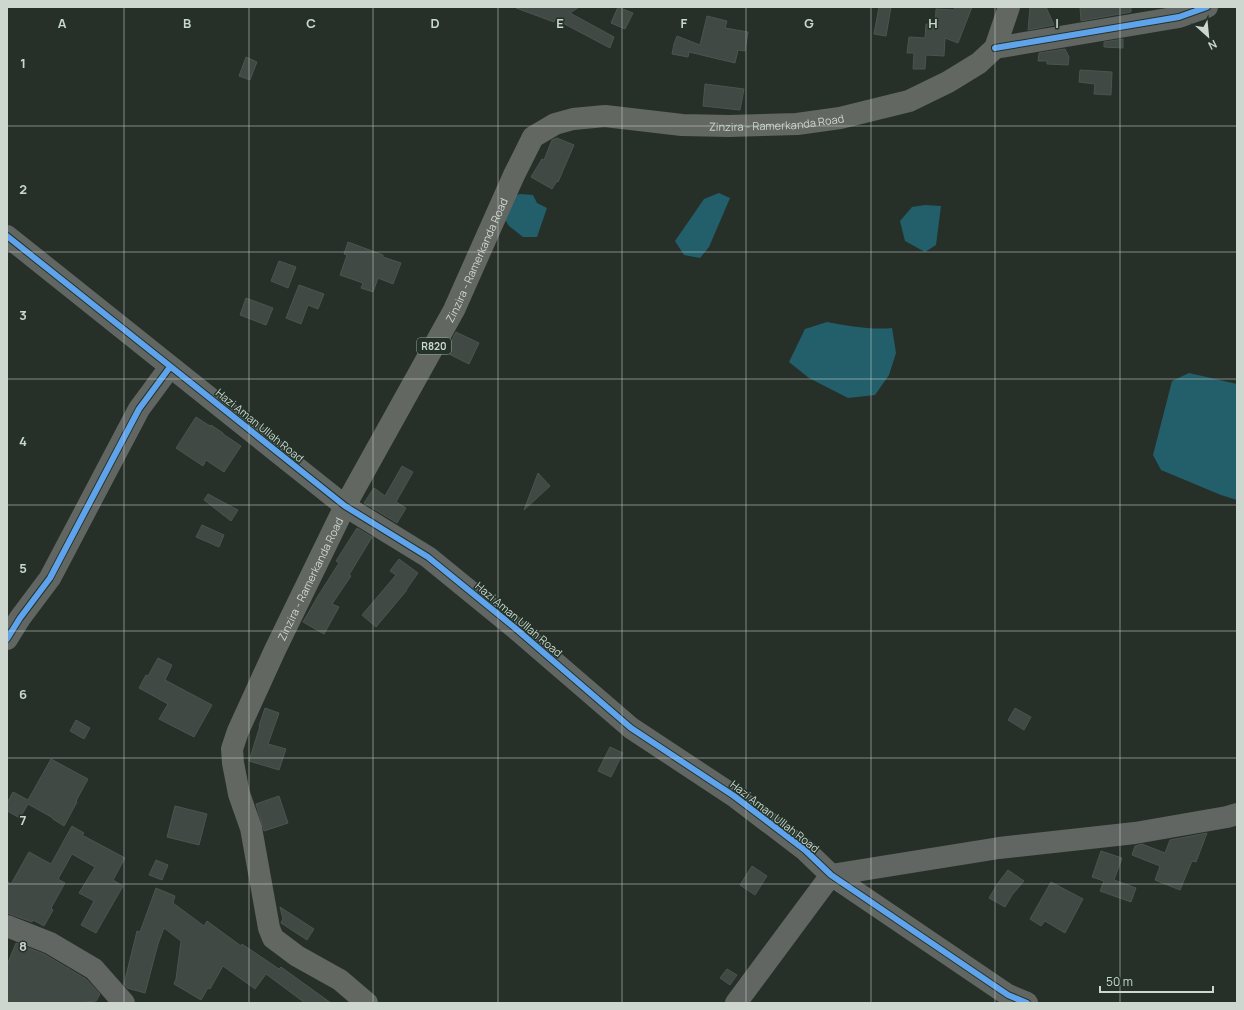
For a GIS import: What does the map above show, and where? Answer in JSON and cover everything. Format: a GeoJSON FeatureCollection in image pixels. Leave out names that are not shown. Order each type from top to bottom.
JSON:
{"type":"FeatureCollection","features":[{"type":"Feature","properties":{"kind":"main road","name":"Zinzira - Ramerkanda Road"},"geometry":{"type":"LineString","coordinates":[[367,1003],[340,980],[297,956],[273,938],[269,928],[251,828],[239,794],[233,763],[232,748],[238,731],[275,650],[345,506],[454,310],[514,175],[533,137],[555,124],[573,119],[605,116],[682,125],[729,126],[796,124],[840,118],[909,101],[948,82],[979,63],[995,48],[1009,7]]}},
{"type":"Feature","properties":{"kind":"street"},"geometry":{"type":"LineString","coordinates":[[995,48],[1179,17],[1208,7]]}},
{"type":"Feature","properties":{"kind":"street","name":"Hazi Aman Ullah Road"},"geometry":{"type":"LineString","coordinates":[[7,236],[345,506],[428,557],[516,628],[631,728],[734,796],[805,850],[831,875],[1008,995],[1028,1003]]}},
{"type":"Feature","properties":{"kind":"street"},"geometry":{"type":"LineString","coordinates":[[7,639],[20,618],[50,578],[139,409],[170,367]]}},
{"type":"Feature","properties":{"kind":"street"},"geometry":{"type":"LineString","coordinates":[[736,1003],[831,875],[999,848],[1135,833],[1227,818],[1237,814]]}},
{"type":"Feature","properties":{"kind":"street"},"geometry":{"type":"LineString","coordinates":[[7,926],[50,943],[94,970],[124,1003]]}},
{"type":"Feature","properties":{"kind":"water"},"geometry":{"type":"Polygon","coordinates":[[[719,193],[730,198],[709,247],[700,258],[684,255],[675,241],[704,199],[719,193]]]}},
{"type":"Feature","properties":{"kind":"water"},"geometry":{"type":"Polygon","coordinates":[[[521,194],[533,195],[537,203],[547,208],[537,237],[523,237],[509,226],[502,215],[508,197],[521,194]]]}},
{"type":"Feature","properties":{"kind":"water"},"geometry":{"type":"Polygon","coordinates":[[[925,205],[941,206],[936,245],[925,252],[905,241],[900,221],[912,207],[925,205]]]}},
{"type":"Feature","properties":{"kind":"water"},"geometry":{"type":"Polygon","coordinates":[[[827,322],[868,328],[892,328],[896,353],[889,375],[875,395],[848,398],[809,378],[789,362],[805,329],[827,322]]]}},
{"type":"Feature","properties":{"kind":"water"},"geometry":{"type":"Polygon","coordinates":[[[1189,373],[1237,384],[1237,500],[1221,495],[1161,470],[1153,455],[1172,381],[1189,373]]]}},
{"type":"Feature","properties":{"kind":"building"},"geometry":{"type":"Polygon","coordinates":[[[579,7],[570,13],[614,37],[610,48],[555,19],[554,22],[516,8],[579,7]]]}},
{"type":"Feature","properties":{"kind":"building"},"geometry":{"type":"Polygon","coordinates":[[[618,7],[633,13],[625,29],[611,23],[618,7]]]}},
{"type":"Feature","properties":{"kind":"building"},"geometry":{"type":"Polygon","coordinates":[[[879,7],[891,7],[886,36],[874,34],[879,7]]]}},
{"type":"Feature","properties":{"kind":"building"},"geometry":{"type":"Polygon","coordinates":[[[955,7],[972,7],[958,43],[945,38],[944,56],[926,55],[925,69],[913,69],[914,53],[907,53],[909,37],[925,38],[926,24],[935,25],[936,9],[954,10],[955,7]]]}},
{"type":"Feature","properties":{"kind":"building"},"geometry":{"type":"Polygon","coordinates":[[[1030,7],[1046,7],[1054,25],[1028,30],[1030,7]]]}},
{"type":"Feature","properties":{"kind":"building"},"geometry":{"type":"Polygon","coordinates":[[[1080,7],[1131,7],[1131,12],[1081,21],[1080,7]]]}},
{"type":"Feature","properties":{"kind":"building"},"geometry":{"type":"Polygon","coordinates":[[[707,16],[727,21],[725,28],[748,32],[745,51],[738,50],[735,63],[689,52],[688,57],[672,54],[677,36],[700,45],[707,16]]]}},
{"type":"Feature","properties":{"kind":"building"},"geometry":{"type":"Polygon","coordinates":[[[1123,39],[1123,48],[1104,47],[1104,42],[1123,39]]]}},
{"type":"Feature","properties":{"kind":"building"},"geometry":{"type":"Polygon","coordinates":[[[1065,49],[1069,57],[1068,65],[1047,64],[1047,61],[1038,61],[1039,53],[1065,49]]]}},
{"type":"Feature","properties":{"kind":"building"},"geometry":{"type":"Polygon","coordinates":[[[246,57],[257,62],[250,80],[239,76],[246,57]]]}},
{"type":"Feature","properties":{"kind":"building"},"geometry":{"type":"Polygon","coordinates":[[[1080,70],[1112,72],[1111,95],[1094,94],[1095,84],[1079,82],[1080,70]]]}},
{"type":"Feature","properties":{"kind":"building"},"geometry":{"type":"Polygon","coordinates":[[[705,84],[744,89],[740,110],[703,106],[705,84]]]}},
{"type":"Feature","properties":{"kind":"building"},"geometry":{"type":"Polygon","coordinates":[[[557,138],[574,145],[558,182],[557,181],[552,189],[531,177],[542,159],[544,160],[552,140],[557,138]]]}},
{"type":"Feature","properties":{"kind":"building"},"geometry":{"type":"Polygon","coordinates":[[[348,242],[401,263],[393,284],[378,278],[373,292],[361,288],[363,283],[340,275],[347,255],[344,254],[348,242]]]}},
{"type":"Feature","properties":{"kind":"building"},"geometry":{"type":"Polygon","coordinates":[[[279,261],[296,267],[288,288],[271,281],[279,261]]]}},
{"type":"Feature","properties":{"kind":"building"},"geometry":{"type":"Polygon","coordinates":[[[299,285],[324,294],[318,309],[308,305],[301,324],[286,318],[299,285]]]}},
{"type":"Feature","properties":{"kind":"building"},"geometry":{"type":"Polygon","coordinates":[[[246,298],[273,308],[266,325],[240,315],[246,298]]]}},
{"type":"Feature","properties":{"kind":"building"},"geometry":{"type":"Polygon","coordinates":[[[456,332],[479,343],[469,364],[445,352],[456,332]]]}},
{"type":"Feature","properties":{"kind":"building"},"geometry":{"type":"Polygon","coordinates":[[[196,417],[210,426],[211,425],[241,446],[224,472],[206,460],[203,466],[176,448],[196,417]]]}},
{"type":"Feature","properties":{"kind":"building"},"geometry":{"type":"Polygon","coordinates":[[[402,466],[413,472],[396,502],[406,508],[397,523],[364,503],[374,488],[385,496],[402,466]]]}},
{"type":"Feature","properties":{"kind":"building"},"geometry":{"type":"Polygon","coordinates":[[[538,473],[550,486],[524,510],[538,473]]]}},
{"type":"Feature","properties":{"kind":"building"},"geometry":{"type":"Polygon","coordinates":[[[208,494],[238,510],[231,521],[204,500],[208,494]]]}},
{"type":"Feature","properties":{"kind":"building"},"geometry":{"type":"Polygon","coordinates":[[[202,525],[224,535],[219,547],[196,537],[202,525]]]}},
{"type":"Feature","properties":{"kind":"building"},"geometry":{"type":"Polygon","coordinates":[[[357,528],[372,537],[349,575],[351,576],[332,604],[339,607],[324,634],[303,622],[339,563],[336,561],[357,528]]]}},
{"type":"Feature","properties":{"kind":"building"},"geometry":{"type":"Polygon","coordinates":[[[399,559],[418,573],[407,590],[376,627],[362,615],[396,575],[390,571],[399,559]]]}},
{"type":"Feature","properties":{"kind":"building"},"geometry":{"type":"Polygon","coordinates":[[[158,658],[172,665],[165,680],[212,705],[194,737],[159,719],[168,704],[139,688],[158,658]]]}},
{"type":"Feature","properties":{"kind":"building"},"geometry":{"type":"Polygon","coordinates":[[[265,708],[279,713],[268,744],[286,749],[279,770],[249,761],[265,708]]]}},
{"type":"Feature","properties":{"kind":"building"},"geometry":{"type":"Polygon","coordinates":[[[1015,708],[1031,717],[1024,730],[1008,720],[1015,708]]]}},
{"type":"Feature","properties":{"kind":"building"},"geometry":{"type":"Polygon","coordinates":[[[76,720],[90,728],[84,739],[70,731],[76,720]]]}},
{"type":"Feature","properties":{"kind":"building"},"geometry":{"type":"Polygon","coordinates":[[[610,747],[623,753],[611,777],[598,771],[610,747]]]}},
{"type":"Feature","properties":{"kind":"building"},"geometry":{"type":"Polygon","coordinates":[[[51,759],[88,779],[64,826],[28,804],[20,818],[7,811],[7,803],[13,792],[28,800],[51,759]]]}},
{"type":"Feature","properties":{"kind":"building"},"geometry":{"type":"Polygon","coordinates":[[[279,796],[288,823],[264,831],[256,804],[279,796]]]}},
{"type":"Feature","properties":{"kind":"building"},"geometry":{"type":"Polygon","coordinates":[[[175,806],[207,814],[199,845],[167,837],[175,806]]]}},
{"type":"Feature","properties":{"kind":"building"},"geometry":{"type":"Polygon","coordinates":[[[72,826],[84,833],[82,835],[125,858],[113,880],[123,886],[96,933],[81,925],[94,901],[79,893],[95,867],[72,854],[58,879],[65,883],[51,908],[53,910],[44,926],[33,920],[32,922],[7,913],[7,881],[11,884],[29,852],[51,864],[72,826]]]}},
{"type":"Feature","properties":{"kind":"building"},"geometry":{"type":"Polygon","coordinates":[[[1207,833],[1196,862],[1192,861],[1180,890],[1155,880],[1160,866],[1132,855],[1135,846],[1142,844],[1165,853],[1170,840],[1207,833]]]}},
{"type":"Feature","properties":{"kind":"building"},"geometry":{"type":"Polygon","coordinates":[[[1101,851],[1122,858],[1114,880],[1136,888],[1131,902],[1100,891],[1104,881],[1092,877],[1101,851]]]}},
{"type":"Feature","properties":{"kind":"building"},"geometry":{"type":"Polygon","coordinates":[[[156,860],[168,865],[162,880],[149,875],[156,860]]]}},
{"type":"Feature","properties":{"kind":"building"},"geometry":{"type":"Polygon","coordinates":[[[752,866],[767,876],[755,895],[740,885],[752,866]]]}},
{"type":"Feature","properties":{"kind":"building"},"geometry":{"type":"Polygon","coordinates":[[[1008,870],[1024,881],[1012,895],[1005,907],[989,898],[1008,870]]]}},
{"type":"Feature","properties":{"kind":"building"},"geometry":{"type":"Polygon","coordinates":[[[1051,882],[1083,899],[1065,933],[1045,921],[1041,926],[1030,919],[1051,882]]]}},
{"type":"Feature","properties":{"kind":"building"},"geometry":{"type":"Polygon","coordinates":[[[156,888],[175,896],[173,903],[204,926],[207,921],[241,946],[242,944],[279,969],[281,967],[331,1003],[305,1003],[266,974],[255,989],[223,966],[210,989],[208,988],[201,1000],[174,984],[181,941],[164,928],[158,944],[145,993],[127,988],[124,984],[137,931],[140,932],[156,888]]]}},
{"type":"Feature","properties":{"kind":"building"},"geometry":{"type":"Polygon","coordinates":[[[280,907],[314,929],[307,940],[281,923],[283,919],[280,907]]]}},
{"type":"Feature","properties":{"kind":"building"},"geometry":{"type":"Polygon","coordinates":[[[16,943],[44,954],[86,979],[100,994],[96,1001],[76,1003],[7,1003],[7,965],[16,943]]]}},
{"type":"Feature","properties":{"kind":"building"},"geometry":{"type":"Polygon","coordinates":[[[727,969],[737,975],[730,985],[720,978],[727,969]]]}},
{"type":"Feature","properties":{"kind":"cycle path"},"geometry":{"type":"LineString","coordinates":[[995,48],[1179,17],[1207,7]]}},
{"type":"Feature","properties":{"kind":"cycle path"},"geometry":{"type":"LineString","coordinates":[[7,236],[345,506],[428,557],[515,628],[631,728],[734,796],[805,850],[831,875],[1008,995],[1027,1003]]}},
{"type":"Feature","properties":{"kind":"cycle path"},"geometry":{"type":"LineString","coordinates":[[7,639],[20,618],[50,578],[139,409],[170,367]]}}]}
